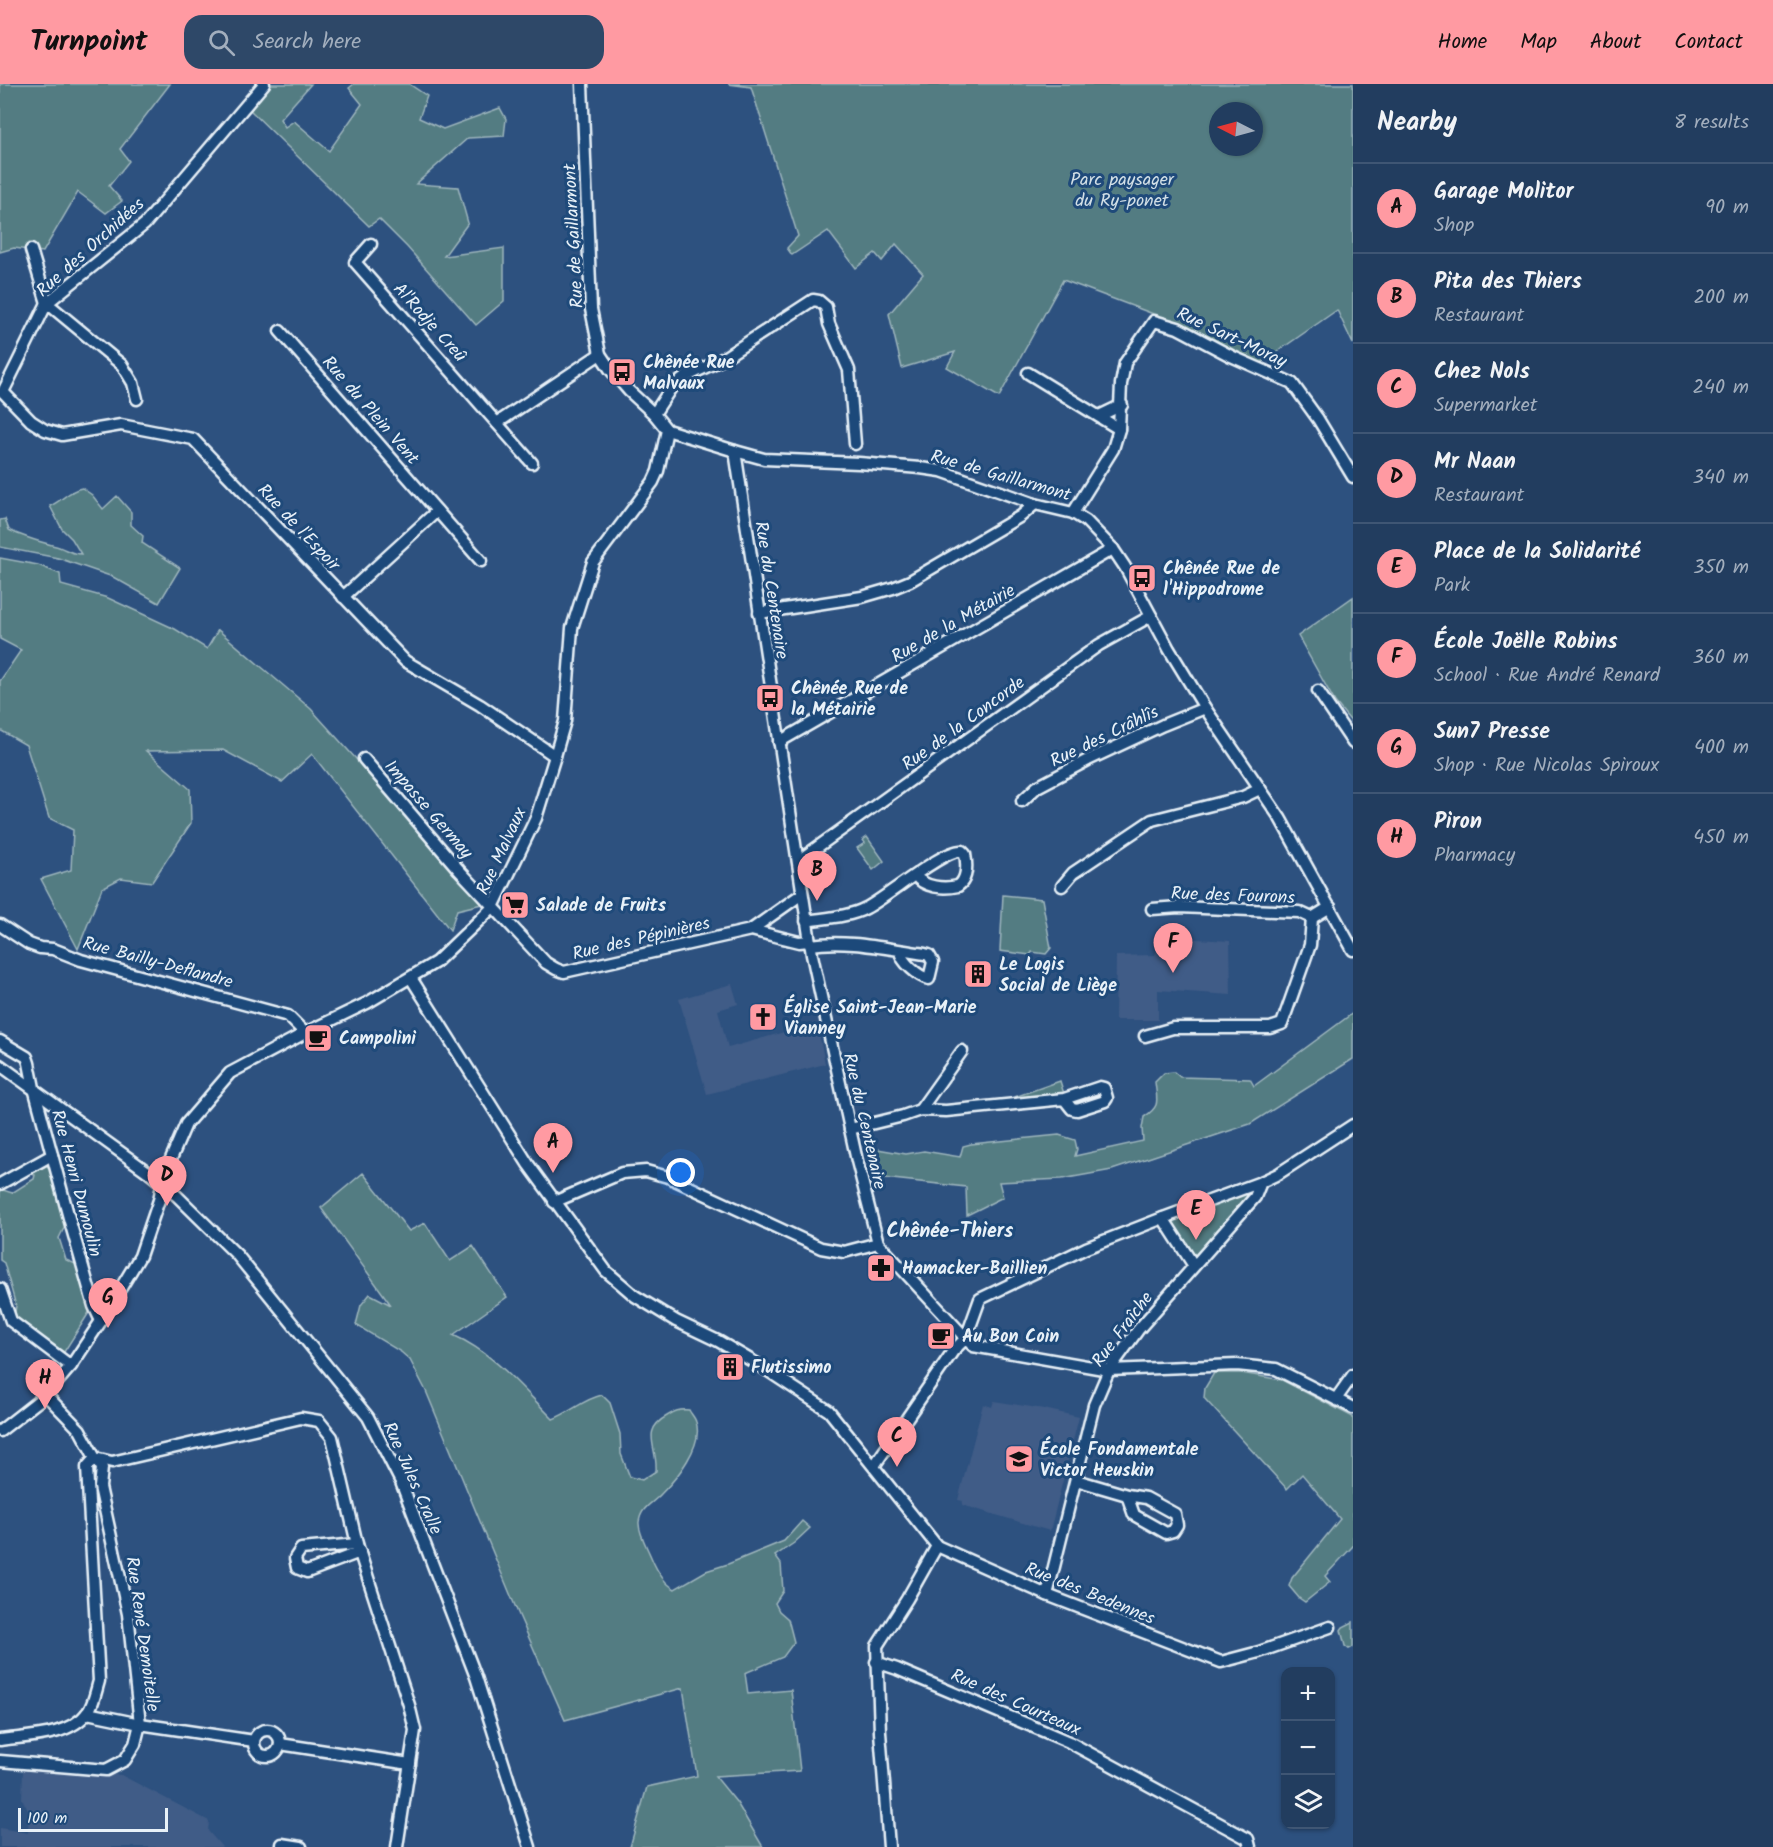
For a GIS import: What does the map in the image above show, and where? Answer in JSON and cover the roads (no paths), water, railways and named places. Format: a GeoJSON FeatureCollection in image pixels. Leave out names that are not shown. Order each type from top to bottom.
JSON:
{"type":"FeatureCollection","features":[{"type":"Feature","properties":{"kind":"street","name":"Rue des Orchidées"},"geometry":{"type":"LineString","coordinates":[[2,392],[47,303],[145,224],[264,84]]}},
{"type":"Feature","properties":{"kind":"street","name":"Rue de Gaillarmont"},"geometry":{"type":"LineString","coordinates":[[582,84],[591,309],[600,354],[629,391],[667,429],[735,451],[764,459],[941,471],[1035,504],[1073,513],[1096,530],[1113,549],[1205,708],[1291,838],[1353,950]]}},
{"type":"Feature","properties":{"kind":"street","name":"Al'Rodje Creû"},"geometry":{"type":"LineString","coordinates":[[371,244],[355,262],[531,463]]}},
{"type":"Feature","properties":{"kind":"street"},"geometry":{"type":"LineString","coordinates":[[31,250],[47,303],[122,364],[137,399]]}},
{"type":"Feature","properties":{"kind":"street"},"geometry":{"type":"LineString","coordinates":[[654,414],[671,388],[687,376],[719,361],[813,300],[819,301],[826,307],[829,324],[849,370],[855,444]]}},
{"type":"Feature","properties":{"kind":"street","name":"Rue Sart-Moray"},"geometry":{"type":"LineString","coordinates":[[1122,405],[1121,384],[1125,363],[1154,321],[1178,328],[1231,356],[1292,383],[1318,419],[1353,477]]}},
{"type":"Feature","properties":{"kind":"street","name":"Rue du Plein Vent"},"geometry":{"type":"LineString","coordinates":[[280,331],[481,561]]}},
{"type":"Feature","properties":{"kind":"street"},"geometry":{"type":"LineString","coordinates":[[497,423],[600,354]]}},
{"type":"Feature","properties":{"kind":"street"},"geometry":{"type":"LineString","coordinates":[[1028,373],[1119,429]]}},
{"type":"Feature","properties":{"kind":"street","name":"Rue de l'Espoir"},"geometry":{"type":"LineString","coordinates":[[2,392],[31,421],[45,430],[62,435],[121,425],[193,439],[405,661],[480,705],[555,756]]}},
{"type":"Feature","properties":{"kind":"street"},"geometry":{"type":"LineString","coordinates":[[1099,416],[1122,405]]}},
{"type":"Feature","properties":{"kind":"street"},"geometry":{"type":"LineString","coordinates":[[1073,513],[1113,449],[1119,429],[1122,405]]}},
{"type":"Feature","properties":{"kind":"street","name":"Rue Malvaux"},"geometry":{"type":"LineString","coordinates":[[0,1431],[46,1395],[71,1366],[101,1321],[140,1256],[159,1200],[162,1183],[186,1124],[230,1073],[411,978],[436,962],[493,907],[536,818],[555,756],[565,720],[572,628],[592,562],[653,482],[658,471],[667,429]]}},
{"type":"Feature","properties":{"kind":"street","name":"Rue du Centenaire"},"geometry":{"type":"LineString","coordinates":[[735,451],[806,921],[850,1129],[878,1244],[966,1338]]}},
{"type":"Feature","properties":{"kind":"street"},"geometry":{"type":"LineString","coordinates":[[759,613],[862,597],[910,581],[1021,516],[1035,504]]}},
{"type":"Feature","properties":{"kind":"street"},"geometry":{"type":"LineString","coordinates":[[343,597],[437,511]]}},
{"type":"Feature","properties":{"kind":"street","name":"Rue de la Métairie"},"geometry":{"type":"LineString","coordinates":[[779,742],[1113,549]]}},
{"type":"Feature","properties":{"kind":"street","name":"Rue de la Concorde"},"geometry":{"type":"LineString","coordinates":[[798,861],[1099,645],[1151,616]]}},
{"type":"Feature","properties":{"kind":"street"},"geometry":{"type":"LineString","coordinates":[[1318,691],[1353,743]]}},
{"type":"Feature","properties":{"kind":"street","name":"Rue des Crâhlîs"},"geometry":{"type":"LineString","coordinates":[[1022,801],[1037,787],[1088,760],[1162,725],[1205,708]]}},
{"type":"Feature","properties":{"kind":"street","name":"Impasse Germay"},"geometry":{"type":"LineString","coordinates":[[364,759],[493,907]]}},
{"type":"Feature","properties":{"kind":"street"},"geometry":{"type":"LineString","coordinates":[[1062,886],[1073,873],[1152,820],[1243,796],[1260,789]]}},
{"type":"Feature","properties":{"kind":"street"},"geometry":{"type":"LineString","coordinates":[[806,921],[863,910],[897,890],[915,875],[957,850],[965,854],[965,875],[962,884],[958,886],[929,885],[918,880],[915,875]]}},
{"type":"Feature","properties":{"kind":"street","name":"Rue des Pépinières"},"geometry":{"type":"LineString","coordinates":[[493,907],[546,963],[564,972],[751,930],[802,894]]}},
{"type":"Feature","properties":{"kind":"street"},"geometry":{"type":"LineString","coordinates":[[1145,1036],[1173,1028],[1261,1028],[1282,1024],[1310,945],[1312,918],[1329,908]]}},
{"type":"Feature","properties":{"kind":"street","name":"Rue des Fourons"},"geometry":{"type":"LineString","coordinates":[[1152,909],[1299,912],[1312,918]]}},
{"type":"Feature","properties":{"kind":"street","name":"Rue Bailly-Deflandre"},"geometry":{"type":"LineString","coordinates":[[0,926],[40,948],[53,949],[81,960],[288,1016],[305,1033]]}},
{"type":"Feature","properties":{"kind":"street","name":"Rue des Pépinières"},"geometry":{"type":"LineString","coordinates":[[751,930],[799,942],[832,942],[900,951]]}},
{"type":"Feature","properties":{"kind":"street","name":"Rue des Bedennes"},"geometry":{"type":"LineString","coordinates":[[411,978],[554,1202],[588,1249],[616,1282],[676,1321],[718,1341],[759,1365],[829,1411],[937,1546],[1047,1595],[1221,1662],[1330,1628]]}},
{"type":"Feature","properties":{"kind":"street","name":"Rue Henri Dumoulin"},"geometry":{"type":"LineString","coordinates":[[0,1041],[27,1057],[94,1306],[101,1321]]}},
{"type":"Feature","properties":{"kind":"street"},"geometry":{"type":"LineString","coordinates":[[920,1110],[962,1051]]}},
{"type":"Feature","properties":{"kind":"street","name":"Rue Jules Cralle"},"geometry":{"type":"LineString","coordinates":[[0,1065],[162,1183],[237,1256],[368,1417],[401,1482],[476,1677],[531,1847]]}},
{"type":"Feature","properties":{"kind":"street"},"geometry":{"type":"LineString","coordinates":[[850,1129],[920,1110],[946,1111],[1064,1099]]}},
{"type":"Feature","properties":{"kind":"street"},"geometry":{"type":"LineString","coordinates":[[874,1466],[953,1351],[966,1338],[980,1299],[1086,1248],[1261,1182],[1278,1174],[1353,1125]]}},
{"type":"Feature","properties":{"kind":"street"},"geometry":{"type":"LineString","coordinates":[[0,1184],[52,1155]]}},
{"type":"Feature","properties":{"kind":"street"},"geometry":{"type":"LineString","coordinates":[[554,1202],[622,1173],[645,1172],[668,1177],[821,1248],[844,1252],[878,1244]]}},
{"type":"Feature","properties":{"kind":"street","name":"Rue Fraîche"},"geometry":{"type":"LineString","coordinates":[[1047,1595],[1094,1405],[1109,1370],[1138,1330],[1255,1197],[1261,1182]]}},
{"type":"Feature","properties":{"kind":"street"},"geometry":{"type":"LineString","coordinates":[[1163,1218],[1194,1266]]}},
{"type":"Feature","properties":{"kind":"street"},"geometry":{"type":"LineString","coordinates":[[0,1289],[11,1321],[71,1366]]}},
{"type":"Feature","properties":{"kind":"street"},"geometry":{"type":"LineString","coordinates":[[966,1338],[973,1346],[1109,1370],[1237,1365],[1275,1369],[1353,1408]]}},
{"type":"Feature","properties":{"kind":"street"},"geometry":{"type":"LineString","coordinates":[[1336,1399],[1353,1375]]}},
{"type":"Feature","properties":{"kind":"street","name":"Rue René Demoitelle"},"geometry":{"type":"LineString","coordinates":[[0,1761],[106,1770],[125,1760],[135,1744],[140,1724],[128,1614],[100,1487],[102,1468],[94,1458],[80,1430],[46,1395]]}},
{"type":"Feature","properties":{"kind":"street"},"geometry":{"type":"LineString","coordinates":[[0,1740],[66,1730],[87,1713],[95,1698],[99,1681],[87,1467],[94,1458],[112,1462],[294,1419],[319,1421],[332,1437],[358,1548],[415,1730],[397,1847]]}},
{"type":"Feature","properties":{"kind":"street"},"geometry":{"type":"LineString","coordinates":[[1076,1480],[1127,1495],[1146,1498],[1175,1514],[1177,1525],[1173,1531],[1166,1533],[1134,1515],[1127,1495]]}},
{"type":"Feature","properties":{"kind":"street"},"geometry":{"type":"LineString","coordinates":[[889,1847],[876,1662],[877,1646],[908,1599],[937,1546]]}},
{"type":"Feature","properties":{"kind":"street"},"geometry":{"type":"LineString","coordinates":[[358,1548],[307,1572],[297,1568],[295,1558],[301,1549],[358,1548]]}},
{"type":"Feature","properties":{"kind":"street","name":"Rue des Courteaux"},"geometry":{"type":"LineString","coordinates":[[876,1662],[897,1668],[1069,1742],[1248,1839],[1250,1847]]}},
{"type":"Feature","properties":{"kind":"street"},"geometry":{"type":"LineString","coordinates":[[87,1713],[140,1724],[254,1741]]}},
{"type":"Feature","properties":{"kind":"street"},"geometry":{"type":"LineString","coordinates":[[269,1730],[277,1734],[280,1744],[275,1753],[264,1755],[256,1750],[254,1741],[259,1732],[269,1730]]}},
{"type":"Feature","properties":{"kind":"street"},"geometry":{"type":"LineString","coordinates":[[280,1744],[410,1764]]}},
{"type":"Feature","properties":{"kind":"street"},"geometry":{"type":"LineString","coordinates":[[282,1847],[282,1845],[301,1847]]}},
{"type":"Feature","properties":{"kind":"place","name":"Chênée Rue Malvaux"},"geometry":{"type":"Point","coordinates":[622,372]}},
{"type":"Feature","properties":{"kind":"place","name":"Chênée Rue de l'Hippodrome"},"geometry":{"type":"Point","coordinates":[1142,578]}},
{"type":"Feature","properties":{"kind":"place","name":"Chênée Rue de la Métairie"},"geometry":{"type":"Point","coordinates":[770,698]}},
{"type":"Feature","properties":{"kind":"place","name":"Pita des Thiers"},"geometry":{"type":"Point","coordinates":[817,901]}},
{"type":"Feature","properties":{"kind":"place","name":"Salade de Fruits"},"geometry":{"type":"Point","coordinates":[515,905]}},
{"type":"Feature","properties":{"kind":"place","name":"École Joëlle Robins"},"geometry":{"type":"Point","coordinates":[1173,973]}},
{"type":"Feature","properties":{"kind":"place","name":"Le Logis Social de Liège"},"geometry":{"type":"Point","coordinates":[978,974]}},
{"type":"Feature","properties":{"kind":"place","name":"Église Saint-Jean-Marie Vianney"},"geometry":{"type":"Point","coordinates":[763,1017]}},
{"type":"Feature","properties":{"kind":"place","name":"Campolini"},"geometry":{"type":"Point","coordinates":[318,1038]}},
{"type":"Feature","properties":{"kind":"place","name":"Garage Molitor"},"geometry":{"type":"Point","coordinates":[553,1173]}},
{"type":"Feature","properties":{"kind":"place","name":"Mr Naan"},"geometry":{"type":"Point","coordinates":[167,1206]}},
{"type":"Feature","properties":{"kind":"place","name":"Place de la Solidarité"},"geometry":{"type":"Point","coordinates":[1196,1240]}},
{"type":"Feature","properties":{"kind":"place","name":"Hamacker-Baillien"},"geometry":{"type":"Point","coordinates":[881,1268]}},
{"type":"Feature","properties":{"kind":"place","name":"Sun7 Presse"},"geometry":{"type":"Point","coordinates":[108,1328]}},
{"type":"Feature","properties":{"kind":"place","name":"Au Bon Coin"},"geometry":{"type":"Point","coordinates":[941,1336]}},
{"type":"Feature","properties":{"kind":"place","name":"Flutissimo"},"geometry":{"type":"Point","coordinates":[730,1367]}},
{"type":"Feature","properties":{"kind":"place","name":"Piron"},"geometry":{"type":"Point","coordinates":[45,1409]}},
{"type":"Feature","properties":{"kind":"place","name":"École Fondamentale Victor Heuskin"},"geometry":{"type":"Point","coordinates":[1019,1459]}},
{"type":"Feature","properties":{"kind":"place","name":"Chez Nols"},"geometry":{"type":"Point","coordinates":[897,1467]}},
{"type":"Feature","properties":{"kind":"district","name":"Chênée-Thiers"},"geometry":{"type":"Point","coordinates":[950,1230]}},
{"type":"Feature","properties":{"kind":"park label","name":"Parc paysager du Ry-ponet"},"geometry":{"type":"Point","coordinates":[1122,190]}}]}
